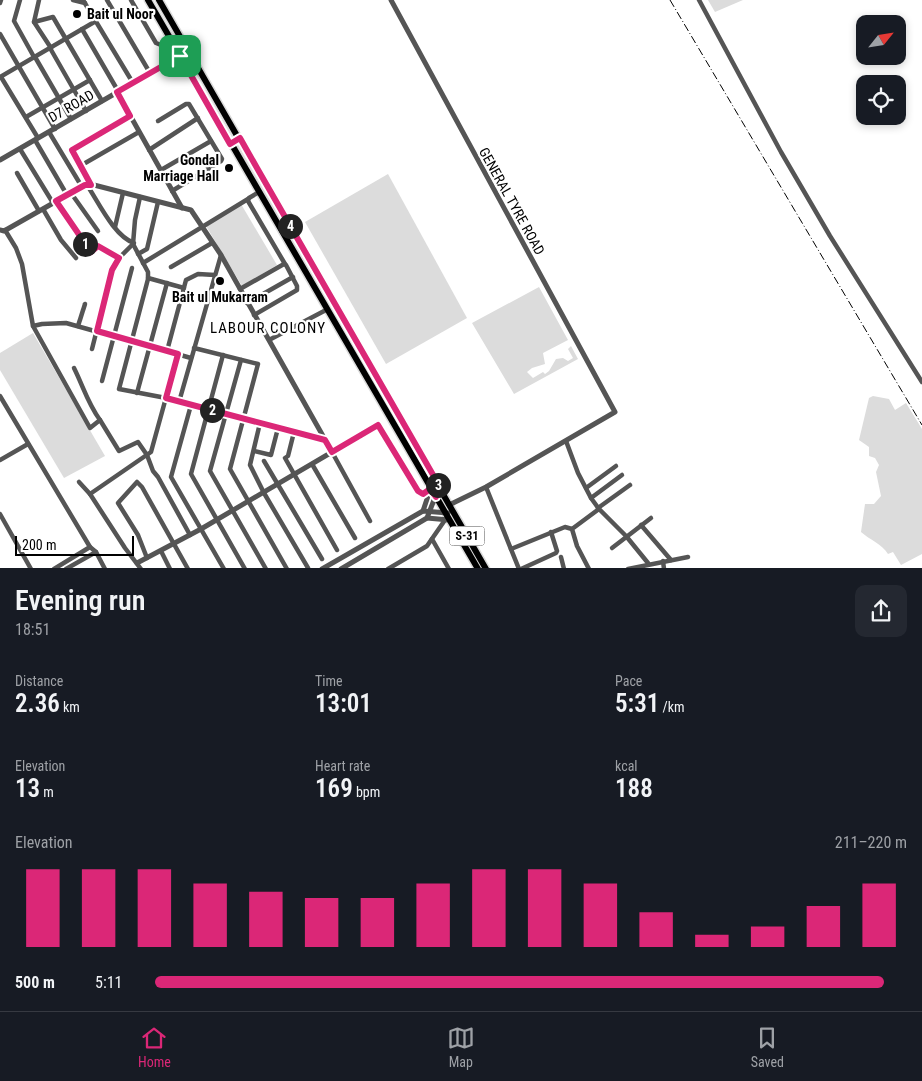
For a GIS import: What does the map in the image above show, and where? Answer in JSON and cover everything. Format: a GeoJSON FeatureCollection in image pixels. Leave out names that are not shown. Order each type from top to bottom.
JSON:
{"type":"FeatureCollection","features":[{"type":"Feature","properties":{"kind":"main road","name":"S-31"},"geometry":{"type":"LineString","coordinates":[[148,0],[476,568]]}},
{"type":"Feature","properties":{"kind":"main road","name":"S-31"},"geometry":{"type":"LineString","coordinates":[[159,0],[486,568]]}},
{"type":"Feature","properties":{"kind":"main road"},"geometry":{"type":"LineString","coordinates":[[230,144],[240,138]]}},
{"type":"Feature","properties":{"kind":"street"},"geometry":{"type":"LineString","coordinates":[[20,0],[14,22],[71,119]]}},
{"type":"Feature","properties":{"kind":"street"},"geometry":{"type":"LineString","coordinates":[[39,0],[34,22],[86,110]]}},
{"type":"Feature","properties":{"kind":"street"},"geometry":{"type":"LineString","coordinates":[[73,0],[84,2],[133,83]]}},
{"type":"Feature","properties":{"kind":"street"},"geometry":{"type":"LineString","coordinates":[[107,0],[150,73]]}},
{"type":"Feature","properties":{"kind":"street"},"geometry":{"type":"LineString","coordinates":[[131,0],[156,43],[161,45],[170,39]]}},
{"type":"Feature","properties":{"kind":"street","name":"GENERAL TYRE ROAD"},"geometry":{"type":"LineString","coordinates":[[391,0],[615,412],[566,441]]}},
{"type":"Feature","properties":{"kind":"street"},"geometry":{"type":"LineString","coordinates":[[699,0],[781,152],[830,236],[922,382]]}},
{"type":"Feature","properties":{"kind":"street"},"geometry":{"type":"LineString","coordinates":[[34,22],[52,16],[102,101]]}},
{"type":"Feature","properties":{"kind":"street"},"geometry":{"type":"LineString","coordinates":[[96,21],[1,75],[69,194],[98,231]]}},
{"type":"Feature","properties":{"kind":"street"},"geometry":{"type":"LineString","coordinates":[[82,29],[182,208]]}},
{"type":"Feature","properties":{"kind":"street"},"geometry":{"type":"LineString","coordinates":[[0,34],[55,129]]}},
{"type":"Feature","properties":{"kind":"street","name":"D7 ROAD"},"geometry":{"type":"LineString","coordinates":[[0,160],[180,56]]}},
{"type":"Feature","properties":{"kind":"street"},"geometry":{"type":"LineString","coordinates":[[26,117],[90,80]]}},
{"type":"Feature","properties":{"kind":"street"},"geometry":{"type":"LineString","coordinates":[[158,121],[188,104],[222,159],[172,191]]}},
{"type":"Feature","properties":{"kind":"street"},"geometry":{"type":"LineString","coordinates":[[87,186],[72,150],[130,116]]}},
{"type":"Feature","properties":{"kind":"street"},"geometry":{"type":"LineString","coordinates":[[149,150],[198,118]]}},
{"type":"Feature","properties":{"kind":"street"},"geometry":{"type":"LineString","coordinates":[[49,132],[115,227],[125,240],[134,244]]}},
{"type":"Feature","properties":{"kind":"street"},"geometry":{"type":"LineString","coordinates":[[80,166],[139,132]]}},
{"type":"Feature","properties":{"kind":"street"},"geometry":{"type":"LineString","coordinates":[[160,170],[211,140]]}},
{"type":"Feature","properties":{"kind":"street"},"geometry":{"type":"LineString","coordinates":[[20,149],[91,252],[98,246],[119,258]]}},
{"type":"Feature","properties":{"kind":"street"},"geometry":{"type":"LineString","coordinates":[[17,173],[61,240],[76,258]]}},
{"type":"Feature","properties":{"kind":"street"},"geometry":{"type":"LineString","coordinates":[[100,420],[90,428],[33,326],[22,264],[16,248],[3,230],[87,186],[191,210],[240,289],[370,521]]}},
{"type":"Feature","properties":{"kind":"street"},"geometry":{"type":"LineString","coordinates":[[143,263],[259,192]]}},
{"type":"Feature","properties":{"kind":"street"},"geometry":{"type":"LineString","coordinates":[[115,227],[123,193]]}},
{"type":"Feature","properties":{"kind":"street"},"geometry":{"type":"LineString","coordinates":[[140,197],[135,220],[134,244],[148,272],[148,278],[119,389],[166,398],[325,440]]}},
{"type":"Feature","properties":{"kind":"street"},"geometry":{"type":"LineString","coordinates":[[248,200],[298,286],[297,290],[254,315]]}},
{"type":"Feature","properties":{"kind":"street"},"geometry":{"type":"LineString","coordinates":[[138,254],[146,249],[158,202]]}},
{"type":"Feature","properties":{"kind":"street"},"geometry":{"type":"LineString","coordinates":[[171,266],[212,243]]}},
{"type":"Feature","properties":{"kind":"street"},"geometry":{"type":"LineString","coordinates":[[92,349],[112,270],[119,258],[134,244]]}},
{"type":"Feature","properties":{"kind":"street"},"geometry":{"type":"LineString","coordinates":[[179,402],[220,256]]}},
{"type":"Feature","properties":{"kind":"street"},"geometry":{"type":"LineString","coordinates":[[240,289],[285,264]]}},
{"type":"Feature","properties":{"kind":"street"},"geometry":{"type":"LineString","coordinates":[[102,381],[132,268]]}},
{"type":"Feature","properties":{"kind":"street"},"geometry":{"type":"LineString","coordinates":[[167,351],[186,280],[198,274],[215,275]]}},
{"type":"Feature","properties":{"kind":"street"},"geometry":{"type":"LineString","coordinates":[[247,303],[293,277]]}},
{"type":"Feature","properties":{"kind":"street"},"geometry":{"type":"LineString","coordinates":[[148,278],[184,288]]}},
{"type":"Feature","properties":{"kind":"street"},"geometry":{"type":"LineString","coordinates":[[137,393],[167,283]]}},
{"type":"Feature","properties":{"kind":"street"},"geometry":{"type":"LineString","coordinates":[[78,326],[85,304]]}},
{"type":"Feature","properties":{"kind":"street"},"geometry":{"type":"LineString","coordinates":[[269,340],[326,310]]}},
{"type":"Feature","properties":{"kind":"street"},"geometry":{"type":"LineString","coordinates":[[33,326],[66,323],[192,358]]}},
{"type":"Feature","properties":{"kind":"street"},"geometry":{"type":"LineString","coordinates":[[194,348],[258,364],[230,469],[287,568]]}},
{"type":"Feature","properties":{"kind":"street"},"geometry":{"type":"LineString","coordinates":[[90,494],[147,455],[153,448],[178,354]]}},
{"type":"Feature","properties":{"kind":"street"},"geometry":{"type":"LineString","coordinates":[[223,355],[191,474],[245,568]]}},
{"type":"Feature","properties":{"kind":"street"},"geometry":{"type":"LineString","coordinates":[[241,360],[210,471],[266,568]]}},
{"type":"Feature","properties":{"kind":"street"},"geometry":{"type":"LineString","coordinates":[[74,368],[90,406],[119,451],[138,442],[147,455],[153,470],[190,535]]}},
{"type":"Feature","properties":{"kind":"street"},"geometry":{"type":"LineString","coordinates":[[0,396],[90,547],[96,552],[105,568]]}},
{"type":"Feature","properties":{"kind":"street"},"geometry":{"type":"LineString","coordinates":[[191,405],[171,477],[224,568]]}},
{"type":"Feature","properties":{"kind":"street"},"geometry":{"type":"LineString","coordinates":[[260,423],[250,465],[264,493],[308,568]]}},
{"type":"Feature","properties":{"kind":"street"},"geometry":{"type":"LineString","coordinates":[[137,563],[233,511],[378,425],[418,491],[423,494],[430,489]]}},
{"type":"Feature","properties":{"kind":"street"},"geometry":{"type":"LineString","coordinates":[[254,451],[272,455],[278,428]]}},
{"type":"Feature","properties":{"kind":"street"},"geometry":{"type":"LineString","coordinates":[[294,432],[288,456],[285,458],[337,550]]}},
{"type":"Feature","properties":{"kind":"street"},"geometry":{"type":"LineString","coordinates":[[449,505],[486,487],[566,441],[591,498],[598,508],[626,536],[647,565]]}},
{"type":"Feature","properties":{"kind":"street"},"geometry":{"type":"LineString","coordinates":[[0,460],[28,444]]}},
{"type":"Feature","properties":{"kind":"street"},"geometry":{"type":"LineString","coordinates":[[264,461],[322,559]]}},
{"type":"Feature","properties":{"kind":"street"},"geometry":{"type":"LineString","coordinates":[[312,464],[355,538]]}},
{"type":"Feature","properties":{"kind":"street"},"geometry":{"type":"LineString","coordinates":[[586,488],[616,466]]}},
{"type":"Feature","properties":{"kind":"street"},"geometry":{"type":"LineString","coordinates":[[591,498],[622,475]]}},
{"type":"Feature","properties":{"kind":"street"},"geometry":{"type":"LineString","coordinates":[[79,482],[90,494],[125,548],[141,568]]}},
{"type":"Feature","properties":{"kind":"street"},"geometry":{"type":"LineString","coordinates":[[147,558],[138,535],[118,504],[137,482],[142,487],[188,568]]}},
{"type":"Feature","properties":{"kind":"street"},"geometry":{"type":"LineString","coordinates":[[572,529],[630,485]]}},
{"type":"Feature","properties":{"kind":"street"},"geometry":{"type":"LineString","coordinates":[[427,518],[440,487]]}},
{"type":"Feature","properties":{"kind":"street"},"geometry":{"type":"LineString","coordinates":[[486,487],[520,568],[557,552],[551,532]]}},
{"type":"Feature","properties":{"kind":"street"},"geometry":{"type":"LineString","coordinates":[[423,511],[430,489]]}},
{"type":"Feature","properties":{"kind":"street"},"geometry":{"type":"LineString","coordinates":[[322,568],[423,511],[430,511],[446,517]]}},
{"type":"Feature","properties":{"kind":"street"},"geometry":{"type":"LineString","coordinates":[[0,514],[31,568]]}},
{"type":"Feature","properties":{"kind":"street"},"geometry":{"type":"LineString","coordinates":[[341,568],[427,518],[446,517],[454,514]]}},
{"type":"Feature","properties":{"kind":"street"},"geometry":{"type":"LineString","coordinates":[[391,568],[425,548],[446,517]]}},
{"type":"Feature","properties":{"kind":"street"},"geometry":{"type":"LineString","coordinates":[[612,548],[651,518]]}},
{"type":"Feature","properties":{"kind":"street"},"geometry":{"type":"LineString","coordinates":[[641,525],[671,560]]}},
{"type":"Feature","properties":{"kind":"street"},"geometry":{"type":"LineString","coordinates":[[511,549],[565,527],[572,529]]}},
{"type":"Feature","properties":{"kind":"street"},"geometry":{"type":"LineString","coordinates":[[572,529],[577,546],[589,568]]}},
{"type":"Feature","properties":{"kind":"street"},"geometry":{"type":"LineString","coordinates":[[432,538],[449,568]]}},
{"type":"Feature","properties":{"kind":"street"},"geometry":{"type":"LineString","coordinates":[[54,568],[90,547]]}},
{"type":"Feature","properties":{"kind":"street"},"geometry":{"type":"LineString","coordinates":[[161,551],[170,568]]}},
{"type":"Feature","properties":{"kind":"street"},"geometry":{"type":"LineString","coordinates":[[66,568],[96,552]]}},
{"type":"Feature","properties":{"kind":"street"},"geometry":{"type":"LineString","coordinates":[[561,557],[564,568]]}},
{"type":"Feature","properties":{"kind":"street"},"geometry":{"type":"LineString","coordinates":[[630,568],[688,557]]}},
{"type":"Feature","properties":{"kind":"street"},"geometry":{"type":"LineString","coordinates":[[663,561],[664,568]]}},
{"type":"Feature","properties":{"kind":"shaded area"},"geometry":{"type":"Polygon","coordinates":[[[708,0],[743,0],[715,12],[708,0]]]}},
{"type":"Feature","properties":{"kind":"shaded area"},"geometry":{"type":"Polygon","coordinates":[[[388,174],[467,318],[386,364],[305,222],[388,174]]]}},
{"type":"Feature","properties":{"kind":"shaded area"},"geometry":{"type":"Polygon","coordinates":[[[241,204],[277,265],[242,286],[206,226],[241,204]]]}},
{"type":"Feature","properties":{"kind":"shaded area"},"geometry":{"type":"Polygon","coordinates":[[[539,287],[568,340],[543,353],[545,364],[532,368],[527,372],[533,378],[549,371],[556,359],[563,358],[568,361],[573,358],[568,349],[571,346],[578,359],[514,394],[472,323],[539,287]]]}},
{"type":"Feature","properties":{"kind":"shaded area"},"geometry":{"type":"Polygon","coordinates":[[[33,333],[105,456],[64,478],[0,370],[0,353],[33,333]]]}},
{"type":"Feature","properties":{"kind":"shaded area"},"geometry":{"type":"Polygon","coordinates":[[[873,396],[889,399],[895,410],[906,403],[922,429],[922,554],[901,565],[893,552],[888,554],[861,532],[865,504],[874,504],[881,496],[876,472],[879,465],[875,458],[869,456],[869,447],[859,440],[869,398],[873,396]]]}},
{"type":"Feature","properties":{"kind":"railway"},"geometry":{"type":"LineString","coordinates":[[670,0],[922,425]]}},
{"type":"Feature","properties":{"kind":"place","name":"Bait ul Noor"},"geometry":{"type":"Point","coordinates":[77,14]}},
{"type":"Feature","properties":{"kind":"place","name":"Gondal Marriage Hall"},"geometry":{"type":"Point","coordinates":[229,168]}},
{"type":"Feature","properties":{"kind":"place","name":"Bait ul Mukarram"},"geometry":{"type":"Point","coordinates":[220,281]}},
{"type":"Feature","properties":{"kind":"district","name":"LABOUR COLONY"},"geometry":{"type":"Point","coordinates":[268,328]}},
{"type":"Feature","properties":{"kind":"route"},"geometry":{"type":"LineString","coordinates":[[180,56],[230,144],[240,138],[440,487],[436,497],[430,489],[423,494],[418,491],[378,425],[332,452],[325,440],[166,398],[178,354],[97,331],[112,270],[119,258],[98,246],[91,252],[56,201],[85,185],[91,185],[72,150],[130,116],[117,92],[180,56]]}}]}
